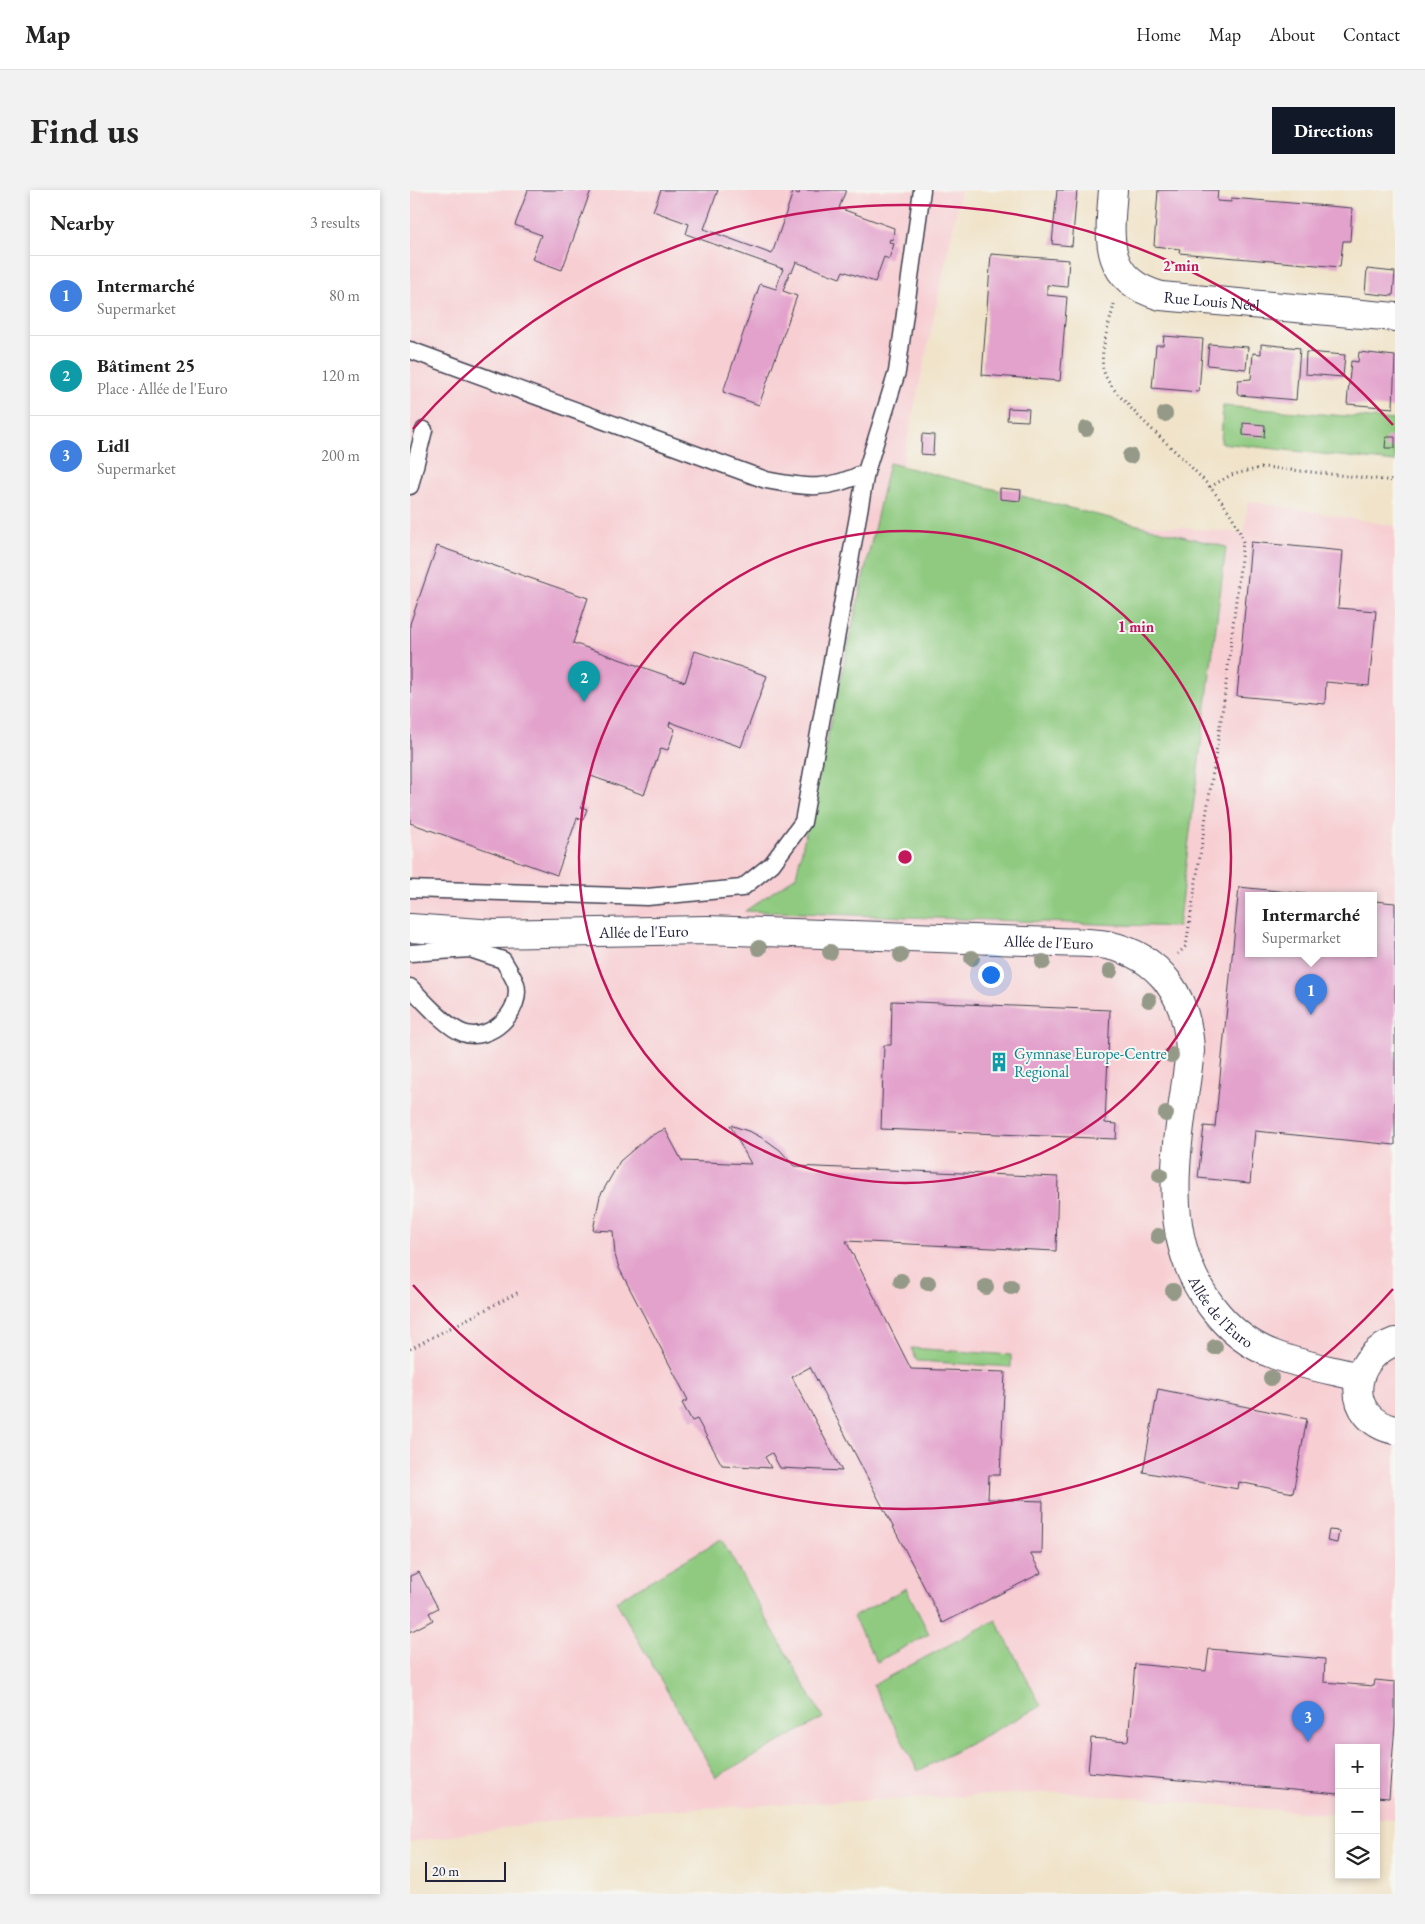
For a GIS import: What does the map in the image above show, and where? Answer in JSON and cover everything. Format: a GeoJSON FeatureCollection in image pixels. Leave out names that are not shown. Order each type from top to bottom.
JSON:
{"type":"FeatureCollection","features":[{"type":"Feature","properties":{"kind":"street","name":"Rue Louis Néel"},"geometry":{"type":"LineString","coordinates":[[1113,190],[1109,235],[1111,250],[1121,272],[1134,286],[1160,296],[1395,318]]}},
{"type":"Feature","properties":{"kind":"street","name":"Allée de l'Euro"},"geometry":{"type":"LineString","coordinates":[[410,928],[494,934],[707,930],[1057,942],[1107,945],[1148,961],[1160,973],[1177,997],[1185,1013],[1189,1031],[1190,1051],[1175,1188],[1177,1225],[1182,1251],[1191,1274],[1220,1317],[1256,1346],[1275,1355],[1359,1377]]}},
{"type":"Feature","properties":{"kind":"street"},"geometry":{"type":"LineString","coordinates":[[1395,1342],[1382,1346],[1364,1364],[1359,1377],[1358,1390],[1367,1413],[1376,1422],[1395,1430]]}},
{"type":"Feature","properties":{"kind":"lane"},"geometry":{"type":"LineString","coordinates":[[410,890],[647,897],[742,888],[772,864],[803,822],[866,472],[897,372],[922,190]]}},
{"type":"Feature","properties":{"kind":"lane"},"geometry":{"type":"LineString","coordinates":[[410,350],[766,480],[800,486],[826,487],[845,482],[866,472]]}},
{"type":"Feature","properties":{"kind":"lane"},"geometry":{"type":"LineString","coordinates":[[410,486],[424,430]]}},
{"type":"Feature","properties":{"kind":"lane"},"geometry":{"type":"LineString","coordinates":[[410,953],[470,949],[503,960],[516,985],[514,1008],[498,1025],[486,1033],[463,1033],[445,1020],[410,987]]}},
{"type":"Feature","properties":{"kind":"path"},"geometry":{"type":"LineString","coordinates":[[1121,272],[1103,356],[1103,367],[1107,379],[1143,422],[1210,487],[1240,528],[1244,542],[1224,700],[1186,946],[1160,973]]}},
{"type":"Feature","properties":{"kind":"path"},"geometry":{"type":"LineString","coordinates":[[1210,487],[1231,475],[1264,466],[1395,481]]}},
{"type":"Feature","properties":{"kind":"path"},"geometry":{"type":"LineString","coordinates":[[410,1349],[519,1292]]}},
{"type":"Feature","properties":{"kind":"shaded area"},"geometry":{"type":"Polygon","coordinates":[[[410,190],[961,190],[894,503],[1244,533],[1248,501],[1395,526],[1395,1820],[1380,1819],[1380,1744],[1335,1744],[1335,1815],[1060,1792],[614,1812],[410,1842],[410,190]]]}},
{"type":"Feature","properties":{"kind":"green space"},"geometry":{"type":"Polygon","coordinates":[[[1223,406],[1395,420],[1395,462],[1221,443],[1223,406]]]}},
{"type":"Feature","properties":{"kind":"green space"},"geometry":{"type":"Polygon","coordinates":[[[889,463],[1226,547],[1178,927],[745,911],[796,876],[889,463]]]}},
{"type":"Feature","properties":{"kind":"green space"},"geometry":{"type":"Polygon","coordinates":[[[911,1348],[1011,1355],[1011,1367],[917,1361],[911,1348]]]}},
{"type":"Feature","properties":{"kind":"green space"},"geometry":{"type":"Polygon","coordinates":[[[721,1539],[823,1718],[716,1777],[616,1601],[721,1539]]]}},
{"type":"Feature","properties":{"kind":"green space"},"geometry":{"type":"Polygon","coordinates":[[[906,1588],[929,1634],[877,1662],[853,1617],[906,1588]]]}},
{"type":"Feature","properties":{"kind":"green space"},"geometry":{"type":"Polygon","coordinates":[[[996,1620],[1041,1706],[918,1771],[873,1685],[996,1620]]]}},
{"type":"Feature","properties":{"kind":"building"},"geometry":{"type":"Polygon","coordinates":[[[528,190],[591,190],[562,270],[532,259],[541,235],[515,225],[528,190]]]}},
{"type":"Feature","properties":{"kind":"building"},"geometry":{"type":"Polygon","coordinates":[[[661,190],[718,190],[704,229],[772,254],[793,192],[799,194],[800,190],[846,190],[839,208],[894,228],[893,240],[890,239],[889,242],[894,244],[889,259],[884,257],[875,282],[843,271],[840,278],[796,262],[792,272],[790,271],[783,291],[797,296],[759,405],[723,392],[760,284],[776,289],[783,269],[686,234],[689,224],[653,211],[661,190]]]}},
{"type":"Feature","properties":{"kind":"building"},"geometry":{"type":"Polygon","coordinates":[[[1057,190],[1077,190],[1072,246],[1052,244],[1057,190]]]}},
{"type":"Feature","properties":{"kind":"building"},"geometry":{"type":"Polygon","coordinates":[[[1158,190],[1218,190],[1217,201],[1231,202],[1231,198],[1352,208],[1350,241],[1343,241],[1340,267],[1179,253],[1180,249],[1154,246],[1158,190]]]}},
{"type":"Feature","properties":{"kind":"building"},"geometry":{"type":"Polygon","coordinates":[[[991,254],[1069,260],[1067,287],[1047,285],[1047,295],[1067,297],[1060,381],[982,375],[991,254]]]}},
{"type":"Feature","properties":{"kind":"building"},"geometry":{"type":"Polygon","coordinates":[[[1367,269],[1395,272],[1393,296],[1365,293],[1367,269]]]}},
{"type":"Feature","properties":{"kind":"building"},"geometry":{"type":"Polygon","coordinates":[[[1164,336],[1203,339],[1199,392],[1152,388],[1156,345],[1163,345],[1164,336]]]}},
{"type":"Feature","properties":{"kind":"building"},"geometry":{"type":"Polygon","coordinates":[[[1209,344],[1248,347],[1246,369],[1207,365],[1209,344]]]}},
{"type":"Feature","properties":{"kind":"building"},"geometry":{"type":"Polygon","coordinates":[[[1261,344],[1300,348],[1296,400],[1239,395],[1237,392],[1238,380],[1251,379],[1253,353],[1261,354],[1261,344]]]}},
{"type":"Feature","properties":{"kind":"building"},"geometry":{"type":"Polygon","coordinates":[[[1306,352],[1345,355],[1343,377],[1305,374],[1306,352]]]}},
{"type":"Feature","properties":{"kind":"building"},"geometry":{"type":"Polygon","coordinates":[[[1359,352],[1395,356],[1393,408],[1347,404],[1351,361],[1358,362],[1359,352]]]}},
{"type":"Feature","properties":{"kind":"building"},"geometry":{"type":"Polygon","coordinates":[[[1008,408],[1029,409],[1028,421],[1007,420],[1008,408]]]}},
{"type":"Feature","properties":{"kind":"building"},"geometry":{"type":"Polygon","coordinates":[[[1243,423],[1265,425],[1264,437],[1243,435],[1243,423]]]}},
{"type":"Feature","properties":{"kind":"building"},"geometry":{"type":"Polygon","coordinates":[[[922,434],[934,435],[933,455],[921,454],[922,434]]]}},
{"type":"Feature","properties":{"kind":"building"},"geometry":{"type":"Polygon","coordinates":[[[1386,437],[1395,437],[1395,448],[1385,448],[1386,437]]]}},
{"type":"Feature","properties":{"kind":"building"},"geometry":{"type":"Polygon","coordinates":[[[1000,488],[1021,490],[1020,501],[1000,499],[1000,488]]]}},
{"type":"Feature","properties":{"kind":"building"},"geometry":{"type":"Polygon","coordinates":[[[1251,542],[1343,551],[1338,608],[1376,611],[1369,686],[1326,682],[1325,704],[1237,696],[1251,542]]]}},
{"type":"Feature","properties":{"kind":"building"},"geometry":{"type":"Polygon","coordinates":[[[437,546],[588,598],[573,643],[685,682],[695,651],[767,676],[741,747],[670,722],[669,726],[675,729],[668,750],[661,748],[644,795],[591,776],[581,807],[587,809],[583,820],[577,818],[557,875],[410,823],[410,624],[437,546]]]}},
{"type":"Feature","properties":{"kind":"building"},"geometry":{"type":"Polygon","coordinates":[[[1239,887],[1287,892],[1245,892],[1245,957],[1377,957],[1377,901],[1395,903],[1395,1145],[1255,1131],[1250,1183],[1198,1178],[1204,1126],[1215,1127],[1239,887]]]}},
{"type":"Feature","properties":{"kind":"building","name":"Gymnase Europe-Centre Regional"},"geometry":{"type":"Polygon","coordinates":[[[892,1001],[1110,1010],[1105,1123],[1117,1124],[1116,1139],[881,1129],[884,1045],[891,1045],[892,1001]]]}},
{"type":"Feature","properties":{"kind":"building"},"geometry":{"type":"Polygon","coordinates":[[[730,1125],[751,1132],[766,1140],[780,1150],[794,1166],[1058,1177],[1056,1251],[846,1241],[911,1369],[1005,1372],[1000,1475],[989,1475],[988,1499],[1043,1501],[1042,1553],[1030,1553],[1041,1573],[943,1623],[810,1367],[792,1377],[842,1471],[780,1468],[772,1453],[765,1457],[771,1468],[722,1465],[697,1419],[692,1421],[682,1403],[688,1400],[619,1268],[615,1255],[613,1231],[593,1230],[600,1196],[620,1161],[648,1137],[665,1129],[682,1161],[751,1164],[730,1125]]]}},
{"type":"Feature","properties":{"kind":"building"},"geometry":{"type":"Polygon","coordinates":[[[1158,1389],[1307,1419],[1293,1493],[1239,1482],[1238,1489],[1143,1472],[1158,1389]]]}},
{"type":"Feature","properties":{"kind":"building"},"geometry":{"type":"Polygon","coordinates":[[[1329,1530],[1339,1531],[1337,1543],[1327,1541],[1329,1530]]]}},
{"type":"Feature","properties":{"kind":"building"},"geometry":{"type":"Polygon","coordinates":[[[419,1572],[438,1608],[429,1613],[433,1620],[410,1632],[410,1576],[419,1572]]]}},
{"type":"Feature","properties":{"kind":"building"},"geometry":{"type":"Polygon","coordinates":[[[1209,1649],[1325,1659],[1324,1682],[1374,1686],[1375,1680],[1395,1682],[1395,1725],[1389,1798],[1380,1797],[1380,1744],[1335,1744],[1335,1794],[1088,1772],[1091,1738],[1128,1741],[1135,1664],[1206,1671],[1209,1649]]]}},
{"type":"Feature","properties":{"kind":"place","name":"Bâtiment 25"},"geometry":{"type":"Point","coordinates":[584,702]}},
{"type":"Feature","properties":{"kind":"place","name":"Intermarché"},"geometry":{"type":"Point","coordinates":[1311,1015]}},
{"type":"Feature","properties":{"kind":"place","name":"Gymnase Europe-Centre Regional"},"geometry":{"type":"Point","coordinates":[999,1062]}},
{"type":"Feature","properties":{"kind":"place","name":"Lidl"},"geometry":{"type":"Point","coordinates":[1308,1742]}}]}
